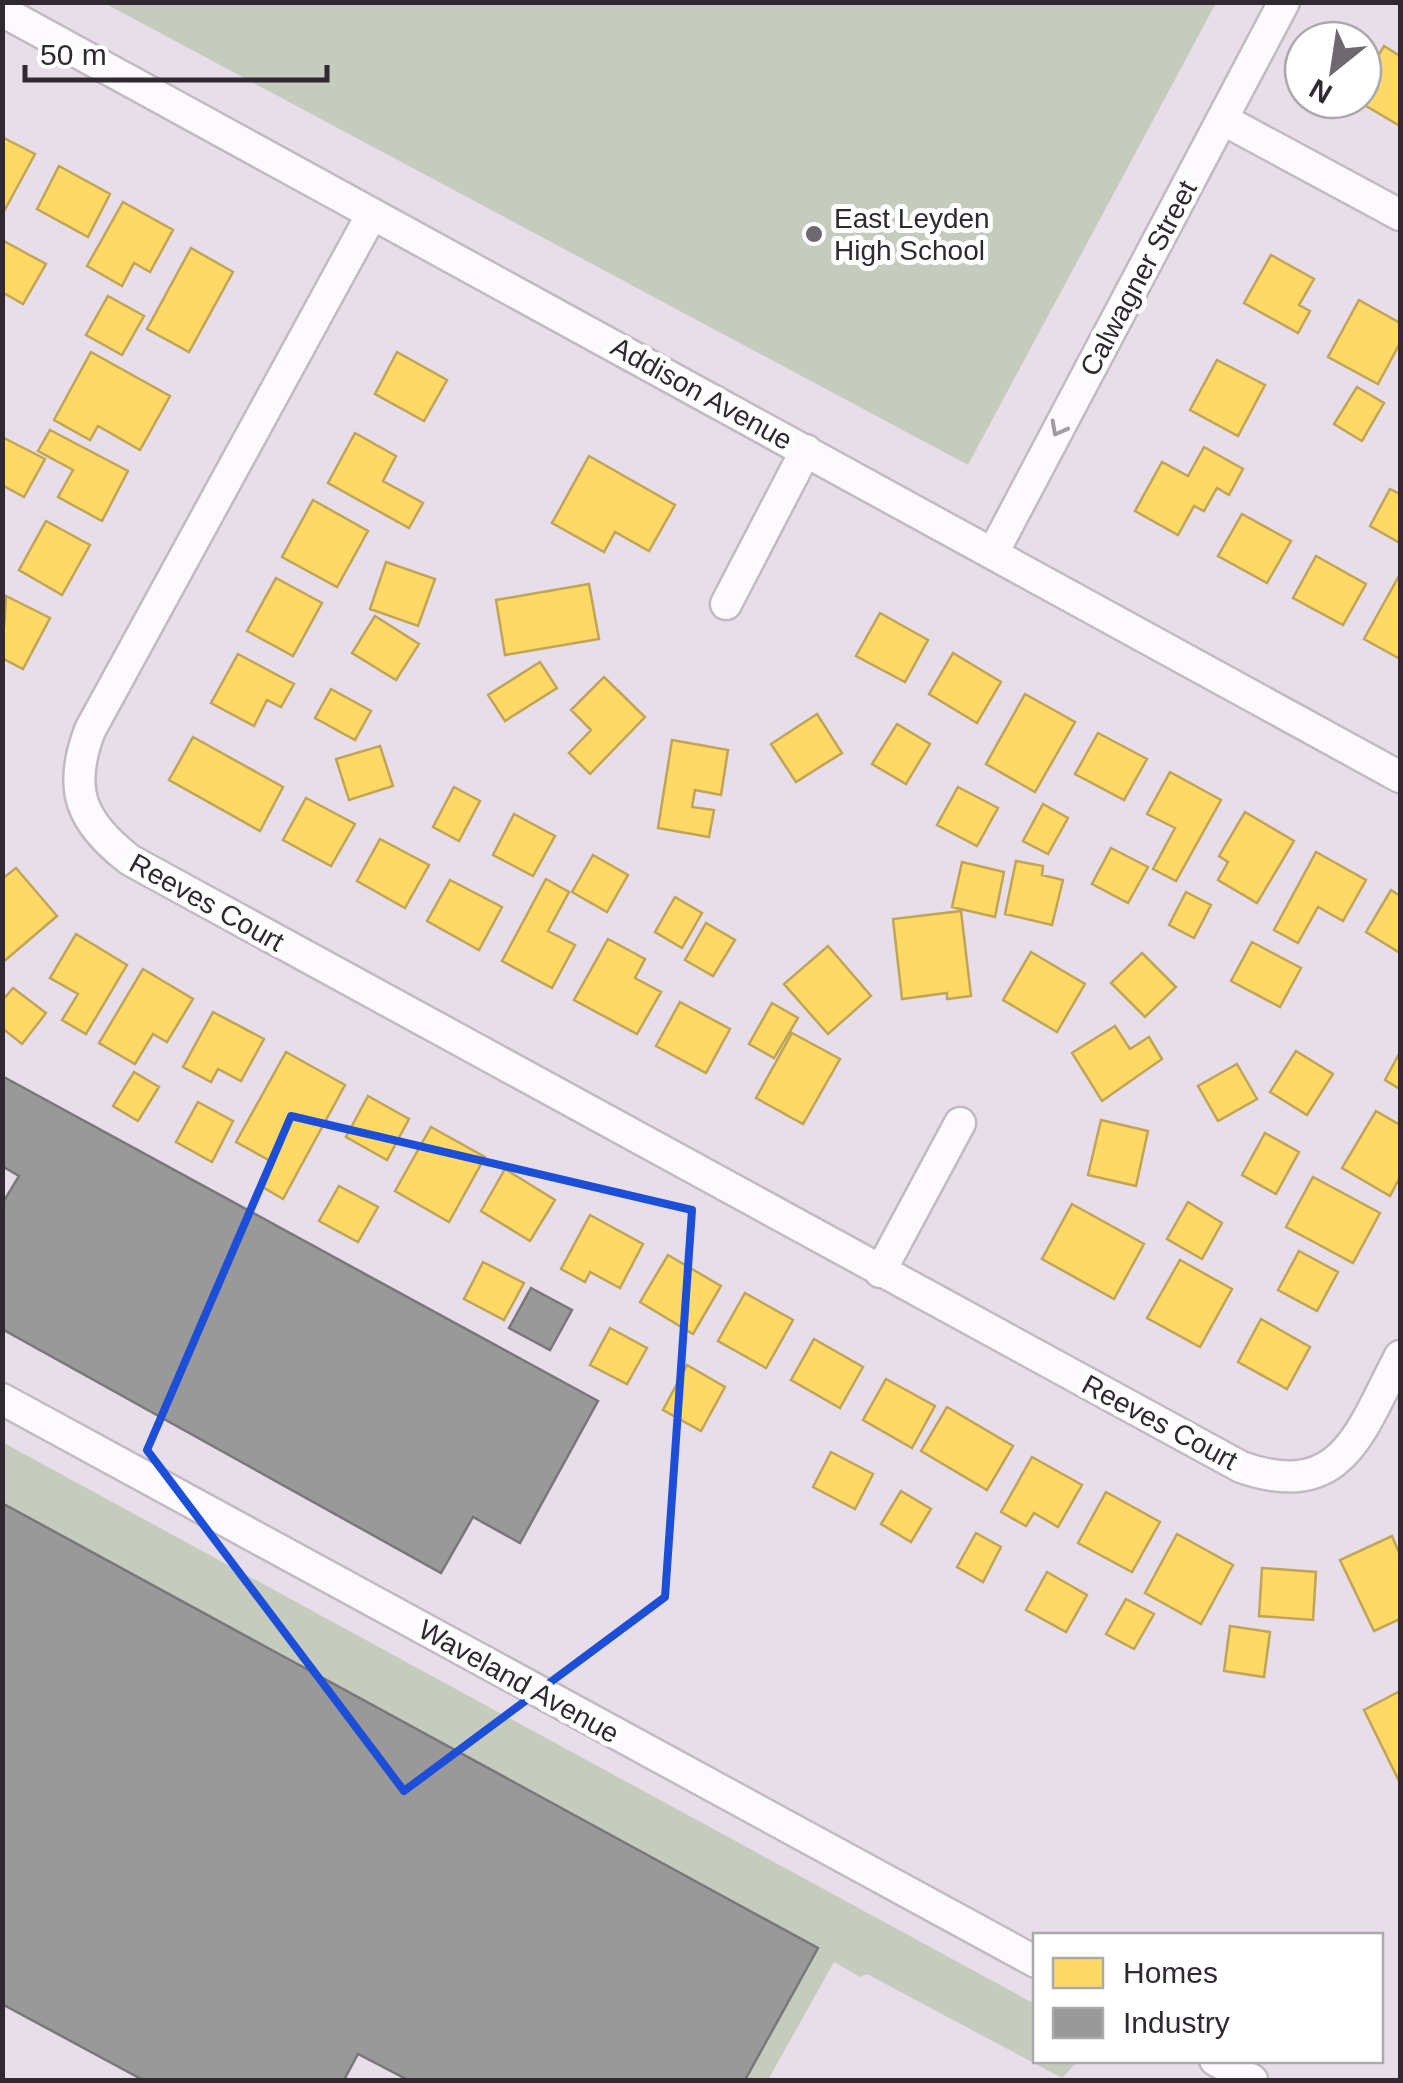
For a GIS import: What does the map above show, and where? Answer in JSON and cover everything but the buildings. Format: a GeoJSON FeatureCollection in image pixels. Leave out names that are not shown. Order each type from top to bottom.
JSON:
{"type":"FeatureCollection","features":[{"type":"Feature","properties":{"kind":"street","name":"Calwagner Street"},"geometry":{"type":"LineString","coordinates":[[993,553],[1284,2]]}},
{"type":"Feature","properties":{"kind":"street","name":"Addison Avenue"},"geometry":{"type":"LineString","coordinates":[[2,11],[1400,777]]}},
{"type":"Feature","properties":{"kind":"street"},"geometry":{"type":"LineString","coordinates":[[1222,119],[1400,215]]}},
{"type":"Feature","properties":{"kind":"street","name":"Reeves Court"},"geometry":{"type":"LineString","coordinates":[[372,214],[90,730],[78,762],[80,802],[100,837],[130,860],[1241,1467],[1276,1479],[1330,1466],[1352,1446],[1400,1356]]}},
{"type":"Feature","properties":{"kind":"street"},"geometry":{"type":"LineString","coordinates":[[726,604],[806,450]]}},
{"type":"Feature","properties":{"kind":"street"},"geometry":{"type":"LineString","coordinates":[[880,1272],[960,1123]]}},
{"type":"Feature","properties":{"kind":"street","name":"Waveland Avenue"},"geometry":{"type":"LineString","coordinates":[[2,1399],[1033,1960]]}},
{"type":"Feature","properties":{"kind":"street"},"geometry":{"type":"LineString","coordinates":[[1221,2063],[1252,2080]]}},
{"type":"Feature","properties":{"kind":"highlighted area"},"geometry":{"type":"Polygon","coordinates":[[[291,1116],[692,1210],[665,1597],[404,1791],[147,1450],[291,1116]]]}},
{"type":"Feature","properties":{"kind":"shaded area","name":"East Leyden High School"},"geometry":{"type":"Polygon","coordinates":[[[104,3],[1216,3],[968,465],[104,3]]]}},
{"type":"Feature","properties":{"kind":"shaded area"},"geometry":{"type":"Polygon","coordinates":[[[2,1442],[1033,2003],[1033,2063],[867,1974],[860,1977],[834,1962],[768,2080],[745,2080],[817,1947],[3,1503],[2,1442]]]}},
{"type":"Feature","properties":{"kind":"shaded area"},"geometry":{"type":"Polygon","coordinates":[[[1034,2063],[1076,2063],[1062,2078],[1034,2063]]]}},
{"type":"Feature","properties":{"kind":"place","name":"East Leyden High School"},"geometry":{"type":"Point","coordinates":[814,234]}}]}
